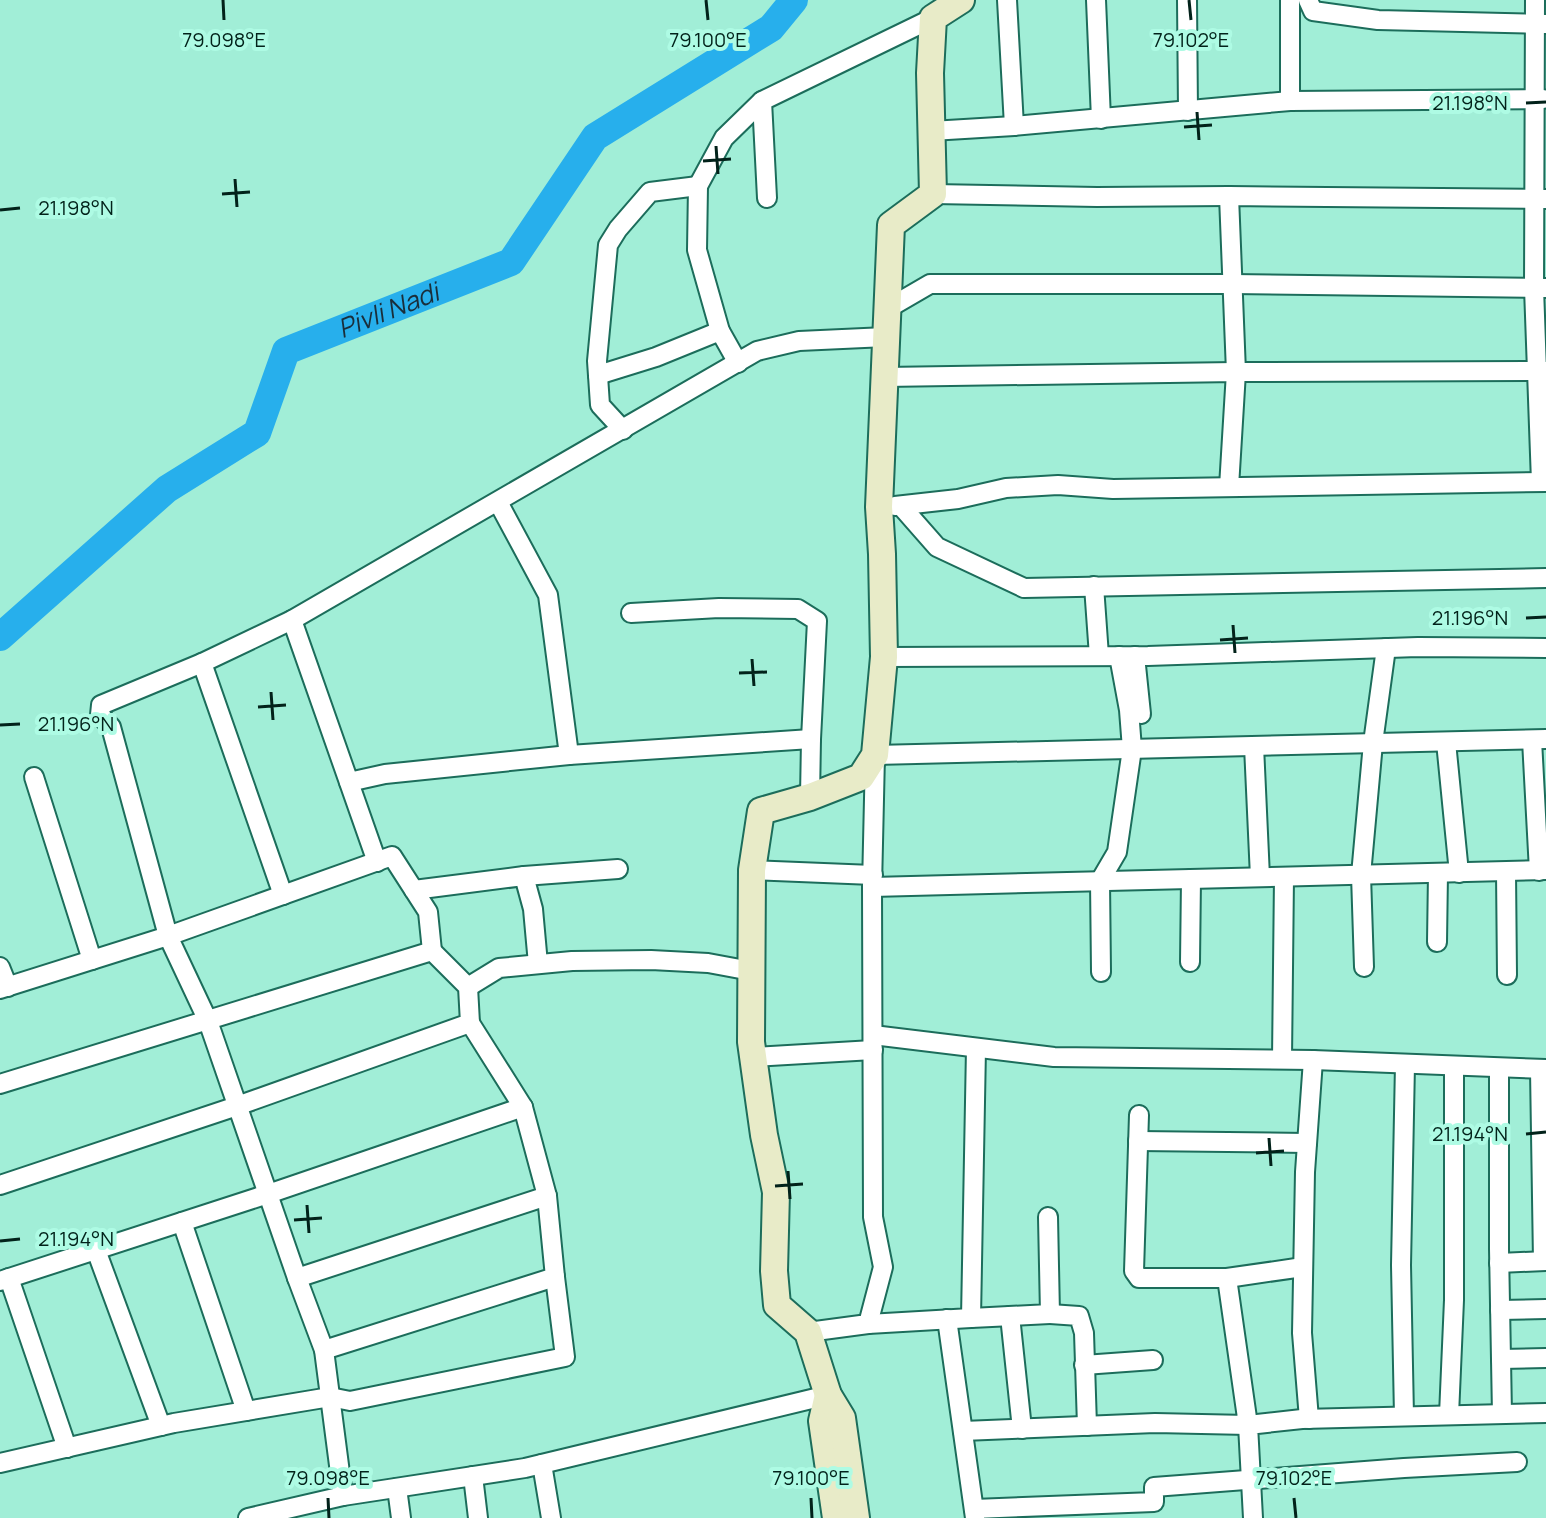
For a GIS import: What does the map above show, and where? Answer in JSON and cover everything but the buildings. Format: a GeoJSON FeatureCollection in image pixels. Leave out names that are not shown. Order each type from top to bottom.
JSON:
{"type":"FeatureCollection","features":[{"type":"Feature","properties":{"kind":"street"},"geometry":{"type":"LineString","coordinates":[[738,363],[720,331],[697,250],[698,186],[724,138],[762,101],[933,18],[961,0]]}},
{"type":"Feature","properties":{"kind":"street"},"geometry":{"type":"LineString","coordinates":[[1007,0],[1014,126]]}},
{"type":"Feature","properties":{"kind":"street"},"geometry":{"type":"LineString","coordinates":[[1096,0],[1101,119]]}},
{"type":"Feature","properties":{"kind":"street"},"geometry":{"type":"LineString","coordinates":[[1187,0],[1188,111]]}},
{"type":"Feature","properties":{"kind":"street"},"geometry":{"type":"LineString","coordinates":[[1290,0],[1290,101]]}},
{"type":"Feature","properties":{"kind":"street"},"geometry":{"type":"LineString","coordinates":[[1308,0],[1313,11],[1378,20],[1540,24]]}},
{"type":"Feature","properties":{"kind":"street"},"geometry":{"type":"LineString","coordinates":[[890,506],[958,499],[1006,488],[1058,485],[1113,489],[1543,482],[1540,24],[1535,0]]}},
{"type":"Feature","properties":{"kind":"street"},"geometry":{"type":"LineString","coordinates":[[933,18],[930,73],[933,194]]}},
{"type":"Feature","properties":{"kind":"street"},"geometry":{"type":"LineString","coordinates":[[931,131],[1290,101],[1540,99]]}},
{"type":"Feature","properties":{"kind":"street"},"geometry":{"type":"LineString","coordinates":[[762,101],[767,198]]}},
{"type":"Feature","properties":{"kind":"street"},"geometry":{"type":"LineString","coordinates":[[623,430],[600,405],[597,361],[608,245],[650,192],[698,186]]}},
{"type":"Feature","properties":{"kind":"street"},"geometry":{"type":"LineString","coordinates":[[868,1324],[883,1267],[873,1217],[872,881],[875,755],[884,657],[882,554],[890,506],[884,377],[891,225],[933,194],[1540,199]]}},
{"type":"Feature","properties":{"kind":"street"},"geometry":{"type":"LineString","coordinates":[[1229,196],[1236,372],[1229,487]]}},
{"type":"Feature","properties":{"kind":"street"},"geometry":{"type":"LineString","coordinates":[[887,309],[930,284],[1540,288]]}},
{"type":"Feature","properties":{"kind":"street"},"geometry":{"type":"LineString","coordinates":[[598,375],[656,357],[720,331]]}},
{"type":"Feature","properties":{"kind":"street"},"geometry":{"type":"LineString","coordinates":[[343,1496],[324,1350],[208,1021],[168,936],[111,727],[100,715],[101,705],[202,663],[292,620],[757,351],[799,341],[886,337]]}},
{"type":"Feature","properties":{"kind":"street"},"geometry":{"type":"LineString","coordinates":[[884,377],[1541,371]]}},
{"type":"Feature","properties":{"kind":"street"},"geometry":{"type":"LineString","coordinates":[[498,502],[548,595],[569,755]]}},
{"type":"Feature","properties":{"kind":"street"},"geometry":{"type":"LineString","coordinates":[[890,506],[937,547],[1024,588],[1546,578]]}},
{"type":"Feature","properties":{"kind":"street"},"geometry":{"type":"LineString","coordinates":[[1094,586],[1099,656]]}},
{"type":"Feature","properties":{"kind":"street"},"geometry":{"type":"LineString","coordinates":[[631,613],[719,608],[798,609],[817,621],[810,797]]}},
{"type":"Feature","properties":{"kind":"street"},"geometry":{"type":"LineString","coordinates":[[292,620],[377,862]]}},
{"type":"Feature","properties":{"kind":"street"},"geometry":{"type":"LineString","coordinates":[[1364,967],[1361,875],[1373,743],[1386,648]]}},
{"type":"Feature","properties":{"kind":"street"},"geometry":{"type":"LineString","coordinates":[[884,657],[1546,648]]}},
{"type":"Feature","properties":{"kind":"street"},"geometry":{"type":"LineString","coordinates":[[1101,972],[1100,881],[1117,852],[1139,749],[1129,710],[1127,656]]}},
{"type":"Feature","properties":{"kind":"street"},"geometry":{"type":"LineString","coordinates":[[202,663],[283,895]]}},
{"type":"Feature","properties":{"kind":"street"},"geometry":{"type":"LineString","coordinates":[[349,782],[385,774],[569,755],[811,739]]}},
{"type":"Feature","properties":{"kind":"street"},"geometry":{"type":"LineString","coordinates":[[752,870],[872,881],[1100,881],[1542,870],[1539,740],[875,755]]}},
{"type":"Feature","properties":{"kind":"street"},"geometry":{"type":"LineString","coordinates":[[1446,742],[1459,873]]}},
{"type":"Feature","properties":{"kind":"street"},"geometry":{"type":"LineString","coordinates":[[1254,746],[1260,877]]}},
{"type":"Feature","properties":{"kind":"street"},"geometry":{"type":"LineString","coordinates":[[856,1518],[842,1418],[828,1395],[808,1332],[777,1305],[774,1271],[776,1192],[764,1135],[751,1042],[752,870],[761,811],[810,797],[861,777],[875,755]]}},
{"type":"Feature","properties":{"kind":"street"},"geometry":{"type":"LineString","coordinates":[[34,777],[92,960]]}},
{"type":"Feature","properties":{"kind":"street"},"geometry":{"type":"LineString","coordinates":[[0,967],[4,988],[168,936],[392,856],[428,912],[432,951],[468,987],[470,1023],[523,1107],[547,1196],[565,1357],[350,1401],[330,1397],[161,1426],[0,1463]]}},
{"type":"Feature","properties":{"kind":"street"},"geometry":{"type":"LineString","coordinates":[[414,890],[524,876],[618,869]]}},
{"type":"Feature","properties":{"kind":"street"},"geometry":{"type":"LineString","coordinates":[[1506,872],[1507,975]]}},
{"type":"Feature","properties":{"kind":"street"},"geometry":{"type":"LineString","coordinates":[[1437,942],[1438,873]]}},
{"type":"Feature","properties":{"kind":"street"},"geometry":{"type":"LineString","coordinates":[[524,876],[533,909],[538,964]]}},
{"type":"Feature","properties":{"kind":"street"},"geometry":{"type":"LineString","coordinates":[[1282,1059],[1284,877]]}},
{"type":"Feature","properties":{"kind":"street"},"geometry":{"type":"LineString","coordinates":[[1190,962],[1191,879]]}},
{"type":"Feature","properties":{"kind":"street"},"geometry":{"type":"LineString","coordinates":[[0,1084],[432,951]]}},
{"type":"Feature","properties":{"kind":"street"},"geometry":{"type":"LineString","coordinates":[[468,987],[499,968],[572,961],[708,963],[751,971]]}},
{"type":"Feature","properties":{"kind":"street"},"geometry":{"type":"LineString","coordinates":[[0,1185],[237,1106],[470,1023]]}},
{"type":"Feature","properties":{"kind":"street"},"geometry":{"type":"LineString","coordinates":[[753,1057],[873,1043],[976,1048],[1054,1057],[1282,1059],[1543,1070],[1545,1261],[1499,1263]]}},
{"type":"Feature","properties":{"kind":"street"},"geometry":{"type":"LineString","coordinates":[[971,1318],[976,1048]]}},
{"type":"Feature","properties":{"kind":"street"},"geometry":{"type":"LineString","coordinates":[[1309,1419],[1302,1333],[1307,1143],[1313,1060]]}},
{"type":"Feature","properties":{"kind":"street"},"geometry":{"type":"LineString","coordinates":[[1404,1416],[1401,1265],[1405,1064]]}},
{"type":"Feature","properties":{"kind":"street"},"geometry":{"type":"LineString","coordinates":[[1449,1415],[1454,1300],[1454,1066]]}},
{"type":"Feature","properties":{"kind":"street"},"geometry":{"type":"LineString","coordinates":[[1499,1068],[1502,1414]]}},
{"type":"Feature","properties":{"kind":"street"},"geometry":{"type":"LineString","coordinates":[[67,1448],[5,1279],[523,1107]]}},
{"type":"Feature","properties":{"kind":"street"},"geometry":{"type":"LineString","coordinates":[[1139,1115],[1134,1271],[1139,1278],[1227,1278],[1303,1267]]}},
{"type":"Feature","properties":{"kind":"street"},"geometry":{"type":"LineString","coordinates":[[1138,1141],[1307,1143]]}},
{"type":"Feature","properties":{"kind":"street"},"geometry":{"type":"LineString","coordinates":[[297,1278],[547,1196]]}},
{"type":"Feature","properties":{"kind":"street"},"geometry":{"type":"LineString","coordinates":[[1048,1217],[1050,1314]]}},
{"type":"Feature","properties":{"kind":"street"},"geometry":{"type":"LineString","coordinates":[[182,1222],[246,1411]]}},
{"type":"Feature","properties":{"kind":"street"},"geometry":{"type":"LineString","coordinates":[[96,1250],[161,1426]]}},
{"type":"Feature","properties":{"kind":"street"},"geometry":{"type":"LineString","coordinates":[[324,1350],[555,1277]]}},
{"type":"Feature","properties":{"kind":"street"},"geometry":{"type":"LineString","coordinates":[[1227,1278],[1248,1425],[1253,1518]]}},
{"type":"Feature","properties":{"kind":"street"},"geometry":{"type":"LineString","coordinates":[[1500,1310],[1546,1309]]}},
{"type":"Feature","properties":{"kind":"street"},"geometry":{"type":"LineString","coordinates":[[808,1332],[947,1319],[1050,1314],[1079,1316],[1084,1333],[1087,1426]]}},
{"type":"Feature","properties":{"kind":"street"},"geometry":{"type":"LineString","coordinates":[[1010,1316],[1022,1429]]}},
{"type":"Feature","properties":{"kind":"street"},"geometry":{"type":"LineString","coordinates":[[947,1319],[974,1514],[1154,1502],[1154,1487],[1517,1462]]}},
{"type":"Feature","properties":{"kind":"street"},"geometry":{"type":"LineString","coordinates":[[1501,1359],[1546,1358]]}},
{"type":"Feature","properties":{"kind":"street"},"geometry":{"type":"LineString","coordinates":[[1084,1365],[1153,1360]]}},
{"type":"Feature","properties":{"kind":"street"},"geometry":{"type":"LineString","coordinates":[[248,1518],[343,1496],[525,1468],[828,1395]]}},
{"type":"Feature","properties":{"kind":"street"},"geometry":{"type":"LineString","coordinates":[[828,1395],[822,1421],[836,1518]]}},
{"type":"Feature","properties":{"kind":"street"},"geometry":{"type":"LineString","coordinates":[[963,1431],[1155,1423],[1248,1425],[1309,1419],[1546,1413]]}},
{"type":"Feature","properties":{"kind":"street"},"geometry":{"type":"LineString","coordinates":[[542,1464],[551,1518]]}},
{"type":"Feature","properties":{"kind":"street"},"geometry":{"type":"LineString","coordinates":[[473,1476],[478,1518]]}},
{"type":"Feature","properties":{"kind":"street"},"geometry":{"type":"LineString","coordinates":[[397,1488],[401,1518]]}},
{"type":"Feature","properties":{"kind":"waterway","name":"Pivli Nadi"},"geometry":{"type":"LineString","coordinates":[[0,637],[167,489],[257,433],[286,351],[511,262],[595,137],[771,28],[794,0]]}}]}
